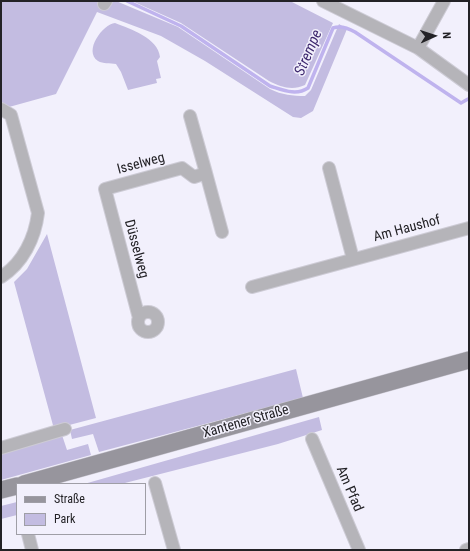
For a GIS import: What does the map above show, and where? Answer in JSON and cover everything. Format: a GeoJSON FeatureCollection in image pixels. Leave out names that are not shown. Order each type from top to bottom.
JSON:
{"type":"FeatureCollection","features":[{"type":"Feature","properties":{"kind":"main road","name":"Xantener Straße"},"geometry":{"type":"LineString","coordinates":[[28,483],[469,360]]}},
{"type":"Feature","properties":{"kind":"main road"},"geometry":{"type":"LineString","coordinates":[[1,490],[16,486]]}},
{"type":"Feature","properties":{"kind":"street"},"geometry":{"type":"LineString","coordinates":[[323,1],[418,48],[469,85]]}},
{"type":"Feature","properties":{"kind":"street"},"geometry":{"type":"LineString","coordinates":[[418,48],[444,1]]}},
{"type":"Feature","properties":{"kind":"street"},"geometry":{"type":"LineString","coordinates":[[1,109],[11,115],[38,213],[36,229],[28,246],[17,263],[9,272],[1,277]]}},
{"type":"Feature","properties":{"kind":"street"},"geometry":{"type":"LineString","coordinates":[[190,116],[222,232]]}},
{"type":"Feature","properties":{"kind":"street","name":"Isselweg"},"geometry":{"type":"LineString","coordinates":[[105,189],[182,168],[194,177],[206,174]]}},
{"type":"Feature","properties":{"kind":"street"},"geometry":{"type":"LineString","coordinates":[[328,168],[353,259]]}},
{"type":"Feature","properties":{"kind":"street","name":"Düsselweg"},"geometry":{"type":"LineString","coordinates":[[105,189],[139,318]]}},
{"type":"Feature","properties":{"kind":"street","name":"Am Haushof"},"geometry":{"type":"LineString","coordinates":[[252,287],[469,228]]}},
{"type":"Feature","properties":{"kind":"street"},"geometry":{"type":"LineString","coordinates":[[1,448],[65,429]]}},
{"type":"Feature","properties":{"kind":"street","name":"Am Pfad"},"geometry":{"type":"LineString","coordinates":[[312,439],[359,550]]}},
{"type":"Feature","properties":{"kind":"street"},"geometry":{"type":"LineString","coordinates":[[155,482],[174,550]]}},
{"type":"Feature","properties":{"kind":"street"},"geometry":{"type":"LineString","coordinates":[[28,535],[32,550]]}},
{"type":"Feature","properties":{"kind":"green space"},"geometry":{"type":"Polygon","coordinates":[[[1,1],[116,1],[178,27],[270,89],[283,94],[296,96],[305,96],[311,90],[339,24],[347,29],[313,111],[301,118],[293,117],[205,61],[161,36],[97,12],[56,94],[9,107],[1,102],[1,1]]]}},
{"type":"Feature","properties":{"kind":"green space"},"geometry":{"type":"Polygon","coordinates":[[[132,1],[290,1],[333,23],[305,85],[296,88],[287,88],[269,81],[181,23],[132,1]]]}},
{"type":"Feature","properties":{"kind":"green space"},"geometry":{"type":"Polygon","coordinates":[[[115,23],[143,35],[149,39],[158,50],[160,57],[157,61],[161,78],[156,79],[157,83],[128,90],[116,64],[100,62],[94,57],[93,51],[96,39],[105,28],[115,23]]]}},
{"type":"Feature","properties":{"kind":"green space"},"geometry":{"type":"Polygon","coordinates":[[[47,234],[96,418],[54,429],[14,282],[27,269],[47,234]]]}},
{"type":"Feature","properties":{"kind":"green space"},"geometry":{"type":"Polygon","coordinates":[[[296,369],[303,398],[99,452],[93,434],[72,439],[70,430],[296,369]]]}},
{"type":"Feature","properties":{"kind":"green space"},"geometry":{"type":"Polygon","coordinates":[[[319,417],[322,430],[278,444],[125,483],[88,483],[319,417]]]}},
{"type":"Feature","properties":{"kind":"green space"},"geometry":{"type":"Polygon","coordinates":[[[62,435],[67,450],[88,444],[91,455],[1,480],[1,452],[62,435]]]}},
{"type":"Feature","properties":{"kind":"green space"},"geometry":{"type":"Polygon","coordinates":[[[16,502],[16,515],[1,519],[1,506],[16,502]]]}},
{"type":"Feature","properties":{"kind":"waterway","name":"Strempe"},"geometry":{"type":"LineString","coordinates":[[127,1],[181,26],[270,86],[289,92],[299,92],[308,88],[333,28],[342,27],[355,32],[461,103],[468,99]]}}]}
